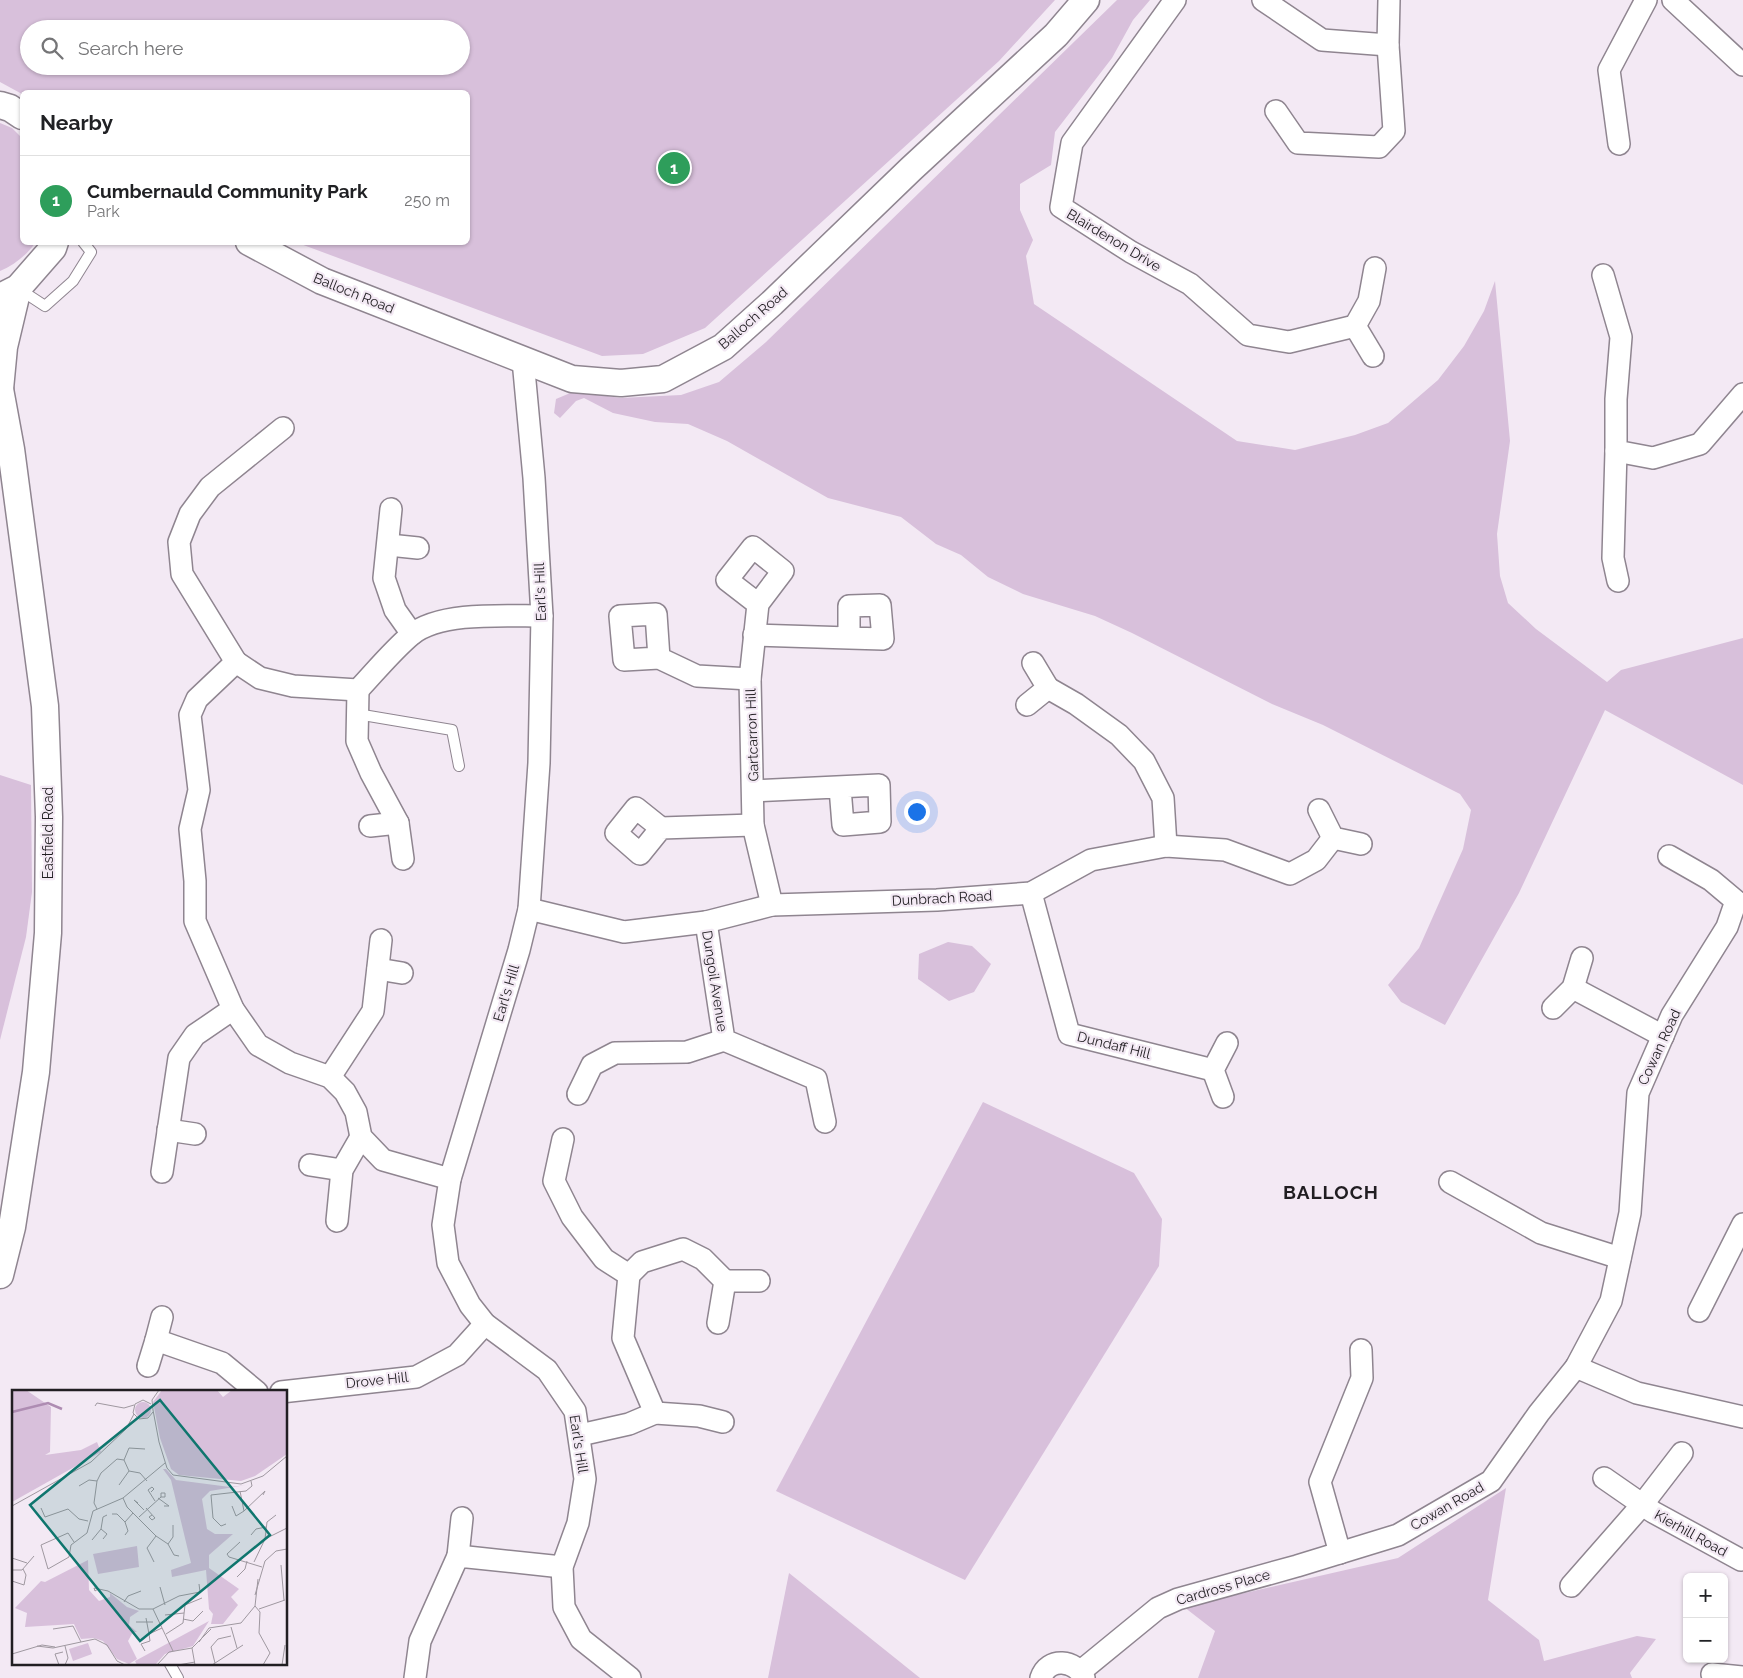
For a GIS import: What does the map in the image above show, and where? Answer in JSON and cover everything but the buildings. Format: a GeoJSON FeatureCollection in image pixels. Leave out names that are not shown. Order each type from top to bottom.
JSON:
{"type":"FeatureCollection","features":[{"type":"Feature","properties":{"kind":"street","name":"Balloch Road"},"geometry":{"type":"LineString","coordinates":[[254,245],[322,281],[572,379],[621,384],[663,379],[723,347],[772,304],[911,169],[1056,34],[1086,0]]}},
{"type":"Feature","properties":{"kind":"street","name":"Blairdenon Drive"},"geometry":{"type":"LineString","coordinates":[[1175,0],[1072,143],[1060,207],[1131,252],[1190,284],[1248,335],[1289,342],[1355,326]]}},
{"type":"Feature","properties":{"kind":"street"},"geometry":{"type":"LineString","coordinates":[[1263,0],[1322,40],[1388,45]]}},
{"type":"Feature","properties":{"kind":"street"},"geometry":{"type":"LineString","coordinates":[[1276,111],[1298,143],[1379,147],[1394,131],[1388,45],[1389,0]]}},
{"type":"Feature","properties":{"kind":"street"},"geometry":{"type":"LineString","coordinates":[[1619,144],[1609,70],[1646,0]]}},
{"type":"Feature","properties":{"kind":"street"},"geometry":{"type":"LineString","coordinates":[[1673,0],[1743,65]]}},
{"type":"Feature","properties":{"kind":"street"},"geometry":{"type":"LineString","coordinates":[[9,292],[54,245]]}},
{"type":"Feature","properties":{"kind":"street"},"geometry":{"type":"LineString","coordinates":[[1373,356],[1355,326],[1369,301],[1375,268]]}},
{"type":"Feature","properties":{"kind":"street"},"geometry":{"type":"LineString","coordinates":[[1603,275],[1621,337],[1616,399],[1613,558],[1618,581]]}},
{"type":"Feature","properties":{"kind":"street","name":"Eastfield Road"},"geometry":{"type":"LineString","coordinates":[[0,1275],[12,1226],[36,1072],[48,933],[45,706],[12,448],[0,389],[9,292]]}},
{"type":"Feature","properties":{"kind":"street","name":"Earl's Hill"},"geometry":{"type":"LineString","coordinates":[[523,360],[534,478],[542,616],[539,763],[529,909],[519,950],[450,1179],[443,1224],[448,1263],[470,1305],[485,1324],[547,1370],[576,1411],[585,1480],[578,1523],[562,1567],[564,1607],[581,1639],[630,1678]]}},
{"type":"Feature","properties":{"kind":"street"},"geometry":{"type":"LineString","coordinates":[[1616,451],[1653,458],[1700,444],[1743,394]]}},
{"type":"Feature","properties":{"kind":"street"},"geometry":{"type":"LineString","coordinates":[[283,428],[210,487],[190,514],[179,542],[182,574],[236,662],[260,678],[293,686],[358,690]]}},
{"type":"Feature","properties":{"kind":"street"},"geometry":{"type":"LineString","coordinates":[[391,509],[389,545],[384,578],[395,610],[412,634]]}},
{"type":"Feature","properties":{"kind":"street"},"geometry":{"type":"LineString","coordinates":[[389,545],[418,548]]}},
{"type":"Feature","properties":{"kind":"street","name":"Gartcarron Hill"},"geometry":{"type":"LineString","coordinates":[[758,604],[750,679],[753,825],[772,906]]}},
{"type":"Feature","properties":{"kind":"street"},"geometry":{"type":"LineString","coordinates":[[404,859],[398,823],[371,773],[357,741],[358,690],[412,634],[442,620],[479,616],[542,616]]}},
{"type":"Feature","properties":{"kind":"street"},"geometry":{"type":"LineString","coordinates":[[754,635],[849,638]]}},
{"type":"Feature","properties":{"kind":"street","name":"Gartcarron Hill"},"geometry":{"type":"LineString","coordinates":[[659,658],[698,676],[750,679]]}},
{"type":"Feature","properties":{"kind":"street"},"geometry":{"type":"LineString","coordinates":[[236,662],[196,699],[190,715],[200,790],[190,828],[195,881],[195,921],[234,1009],[258,1045],[290,1064],[330,1076],[349,1099],[356,1112],[361,1137],[383,1160],[450,1179]]}},
{"type":"Feature","properties":{"kind":"street"},"geometry":{"type":"LineString","coordinates":[[1033,663],[1048,688],[1076,704],[1119,735],[1144,760],[1163,798],[1166,846]]}},
{"type":"Feature","properties":{"kind":"street"},"geometry":{"type":"LineString","coordinates":[[1026,705],[1048,688]]}},
{"type":"Feature","properties":{"kind":"street","name":"Gartcarron Hill"},"geometry":{"type":"LineString","coordinates":[[753,791],[840,788]]}},
{"type":"Feature","properties":{"kind":"street"},"geometry":{"type":"LineString","coordinates":[[1318,810],[1334,838],[1361,844]]}},
{"type":"Feature","properties":{"kind":"street"},"geometry":{"type":"LineString","coordinates":[[370,826],[398,823]]}},
{"type":"Feature","properties":{"kind":"street"},"geometry":{"type":"LineString","coordinates":[[661,828],[753,825]]}},
{"type":"Feature","properties":{"kind":"street","name":"Dunbrach Road"},"geometry":{"type":"LineString","coordinates":[[529,909],[624,932],[706,922],[772,906],[937,900],[1031,893],[1091,860],[1166,846],[1225,850],[1290,874],[1316,860],[1334,838]]}},
{"type":"Feature","properties":{"kind":"street","name":"Cowan Road"},"geometry":{"type":"LineString","coordinates":[[1297,1566],[1398,1535],[1491,1481],[1539,1413],[1576,1367],[1611,1301],[1630,1213],[1638,1093],[1672,1015],[1727,927],[1736,901],[1711,880],[1669,856]]}},
{"type":"Feature","properties":{"kind":"street","name":"Dundaff Hill"},"geometry":{"type":"LineString","coordinates":[[1031,893],[1069,1034],[1213,1070]]}},
{"type":"Feature","properties":{"kind":"street","name":"Dungoil Avenue"},"geometry":{"type":"LineString","coordinates":[[706,922],[724,1040]]}},
{"type":"Feature","properties":{"kind":"street"},"geometry":{"type":"LineString","coordinates":[[330,1076],[373,1011],[381,940]]}},
{"type":"Feature","properties":{"kind":"street"},"geometry":{"type":"LineString","coordinates":[[1553,1008],[1573,988],[1582,958]]}},
{"type":"Feature","properties":{"kind":"street"},"geometry":{"type":"LineString","coordinates":[[378,969],[402,973]]}},
{"type":"Feature","properties":{"kind":"street"},"geometry":{"type":"LineString","coordinates":[[1573,988],[1663,1036]]}},
{"type":"Feature","properties":{"kind":"street"},"geometry":{"type":"LineString","coordinates":[[162,1172],[179,1058],[195,1035],[234,1009]]}},
{"type":"Feature","properties":{"kind":"street","name":"Dungoil Avenue"},"geometry":{"type":"LineString","coordinates":[[578,1094],[592,1065],[615,1053],[687,1052],[724,1040],[816,1079],[825,1122]]}},
{"type":"Feature","properties":{"kind":"street"},"geometry":{"type":"LineString","coordinates":[[1223,1097],[1213,1070],[1227,1042]]}},
{"type":"Feature","properties":{"kind":"street"},"geometry":{"type":"LineString","coordinates":[[168,1130],[195,1134]]}},
{"type":"Feature","properties":{"kind":"street"},"geometry":{"type":"LineString","coordinates":[[337,1221],[342,1170],[361,1137]]}},
{"type":"Feature","properties":{"kind":"street"},"geometry":{"type":"LineString","coordinates":[[563,1139],[554,1181],[572,1217],[604,1259],[629,1275]]}},
{"type":"Feature","properties":{"kind":"street"},"geometry":{"type":"LineString","coordinates":[[310,1165],[342,1170]]}},
{"type":"Feature","properties":{"kind":"street"},"geometry":{"type":"LineString","coordinates":[[1450,1182],[1541,1233],[1620,1258]]}},
{"type":"Feature","properties":{"kind":"street"},"geometry":{"type":"LineString","coordinates":[[1699,1311],[1743,1224]]}},
{"type":"Feature","properties":{"kind":"street"},"geometry":{"type":"LineString","coordinates":[[655,1413],[623,1338],[629,1275],[642,1262],[683,1249],[703,1259],[725,1281],[759,1280]]}},
{"type":"Feature","properties":{"kind":"street"},"geometry":{"type":"LineString","coordinates":[[718,1323],[725,1281]]}},
{"type":"Feature","properties":{"kind":"street"},"geometry":{"type":"LineString","coordinates":[[148,1366],[162,1317]]}},
{"type":"Feature","properties":{"kind":"street","name":"Drove Hill"},"geometry":{"type":"LineString","coordinates":[[288,1391],[416,1377],[458,1355],[485,1324]]}},
{"type":"Feature","properties":{"kind":"street"},"geometry":{"type":"LineString","coordinates":[[156,1340],[222,1363],[250,1384],[254,1390]]}},
{"type":"Feature","properties":{"kind":"street"},"geometry":{"type":"LineString","coordinates":[[1340,1553],[1320,1482],[1362,1378],[1361,1350]]}},
{"type":"Feature","properties":{"kind":"street"},"geometry":{"type":"LineString","coordinates":[[1576,1367],[1637,1393],[1743,1417]]}},
{"type":"Feature","properties":{"kind":"street"},"geometry":{"type":"LineString","coordinates":[[580,1436],[629,1424],[655,1413],[698,1416],[723,1422]]}},
{"type":"Feature","properties":{"kind":"street","name":"Kierhill Road"},"geometry":{"type":"LineString","coordinates":[[1571,1586],[1642,1505],[1682,1453]]}},
{"type":"Feature","properties":{"kind":"street","name":"Kierhill Road"},"geometry":{"type":"LineString","coordinates":[[1604,1478],[1642,1505],[1742,1559]]}},
{"type":"Feature","properties":{"kind":"street"},"geometry":{"type":"LineString","coordinates":[[415,1678],[420,1641],[458,1556],[462,1518]]}},
{"type":"Feature","properties":{"kind":"street"},"geometry":{"type":"LineString","coordinates":[[458,1556],[562,1567]]}},
{"type":"Feature","properties":{"kind":"street","name":"Cardross Place"},"geometry":{"type":"LineString","coordinates":[[1083,1675],[1158,1608],[1178,1599],[1297,1566]]}},
{"type":"Feature","properties":{"kind":"street"},"geometry":{"type":"LineString","coordinates":[[1041,1678],[1050,1665],[1061,1662],[1073,1664],[1083,1675]]}},
{"type":"Feature","properties":{"kind":"street"},"geometry":{"type":"LineString","coordinates":[[1712,1674],[1743,1677]]}},
{"type":"Feature","properties":{"kind":"lane"},"geometry":{"type":"LineString","coordinates":[[9,292],[45,306],[73,281],[78,274],[90,252],[85,245]]}},
{"type":"Feature","properties":{"kind":"lane"},"geometry":{"type":"LineString","coordinates":[[357,714],[452,730],[458,766]]}},
{"type":"Feature","properties":{"kind":"lane"},"geometry":{"type":"LineString","coordinates":[[171,1666],[178,1678]]}},
{"type":"Feature","properties":{"kind":"shaded area"},"geometry":{"type":"Polygon","coordinates":[[[0,0],[1055,0],[999,61],[705,328],[643,354],[602,356],[303,245],[470,245],[470,90],[20,90],[20,93],[0,82],[0,0]]]}},
{"type":"Feature","properties":{"kind":"shaded area"},"geometry":{"type":"Polygon","coordinates":[[[1117,0],[1150,0],[1133,20],[1112,58],[1055,132],[1051,165],[1020,184],[1020,210],[1033,240],[1026,256],[1034,304],[1237,441],[1295,450],[1355,435],[1388,423],[1438,380],[1464,346],[1484,311],[1495,281],[1510,441],[1497,534],[1500,576],[1508,603],[1536,629],[1607,682],[1621,670],[1743,638],[1743,785],[1605,710],[1519,893],[1445,1025],[1401,1002],[1388,985],[1419,948],[1463,849],[1471,810],[1460,794],[1323,725],[1272,704],[1095,616],[1023,594],[988,577],[961,555],[936,544],[901,517],[828,498],[727,441],[688,424],[655,422],[613,413],[584,398],[576,401],[560,418],[554,413],[556,399],[575,391],[620,398],[681,395],[719,382],[766,342],[1117,0]]]}},
{"type":"Feature","properties":{"kind":"shaded area"},"geometry":{"type":"Polygon","coordinates":[[[0,123],[12,128],[20,136],[20,245],[33,245],[20,259],[0,271],[0,123]]]}},
{"type":"Feature","properties":{"kind":"shaded area"},"geometry":{"type":"Polygon","coordinates":[[[0,775],[31,785],[32,892],[26,937],[0,1040],[0,775]]]}},
{"type":"Feature","properties":{"kind":"shaded area"},"geometry":{"type":"Polygon","coordinates":[[[948,942],[972,946],[991,964],[974,992],[949,1001],[918,979],[919,954],[948,942]]]}},
{"type":"Feature","properties":{"kind":"shaded area"},"geometry":{"type":"Polygon","coordinates":[[[983,1102],[1134,1173],[1162,1219],[1159,1266],[965,1580],[776,1491],[983,1102]]]}},
{"type":"Feature","properties":{"kind":"shaded area"},"geometry":{"type":"Polygon","coordinates":[[[1506,1488],[1488,1600],[1539,1640],[1544,1661],[1637,1636],[1656,1639],[1630,1673],[1632,1678],[1198,1678],[1215,1631],[1184,1607],[1398,1558],[1506,1488]]]}},
{"type":"Feature","properties":{"kind":"shaded area"},"geometry":{"type":"Polygon","coordinates":[[[789,1573],[920,1678],[768,1678],[789,1573]]]}},
{"type":"Feature","properties":{"kind":"place","name":"Cumbernauld Community Park"},"geometry":{"type":"Point","coordinates":[674,168]}},
{"type":"Feature","properties":{"kind":"district","name":"BALLOCH"},"geometry":{"type":"Point","coordinates":[1331,1192]}}]}
